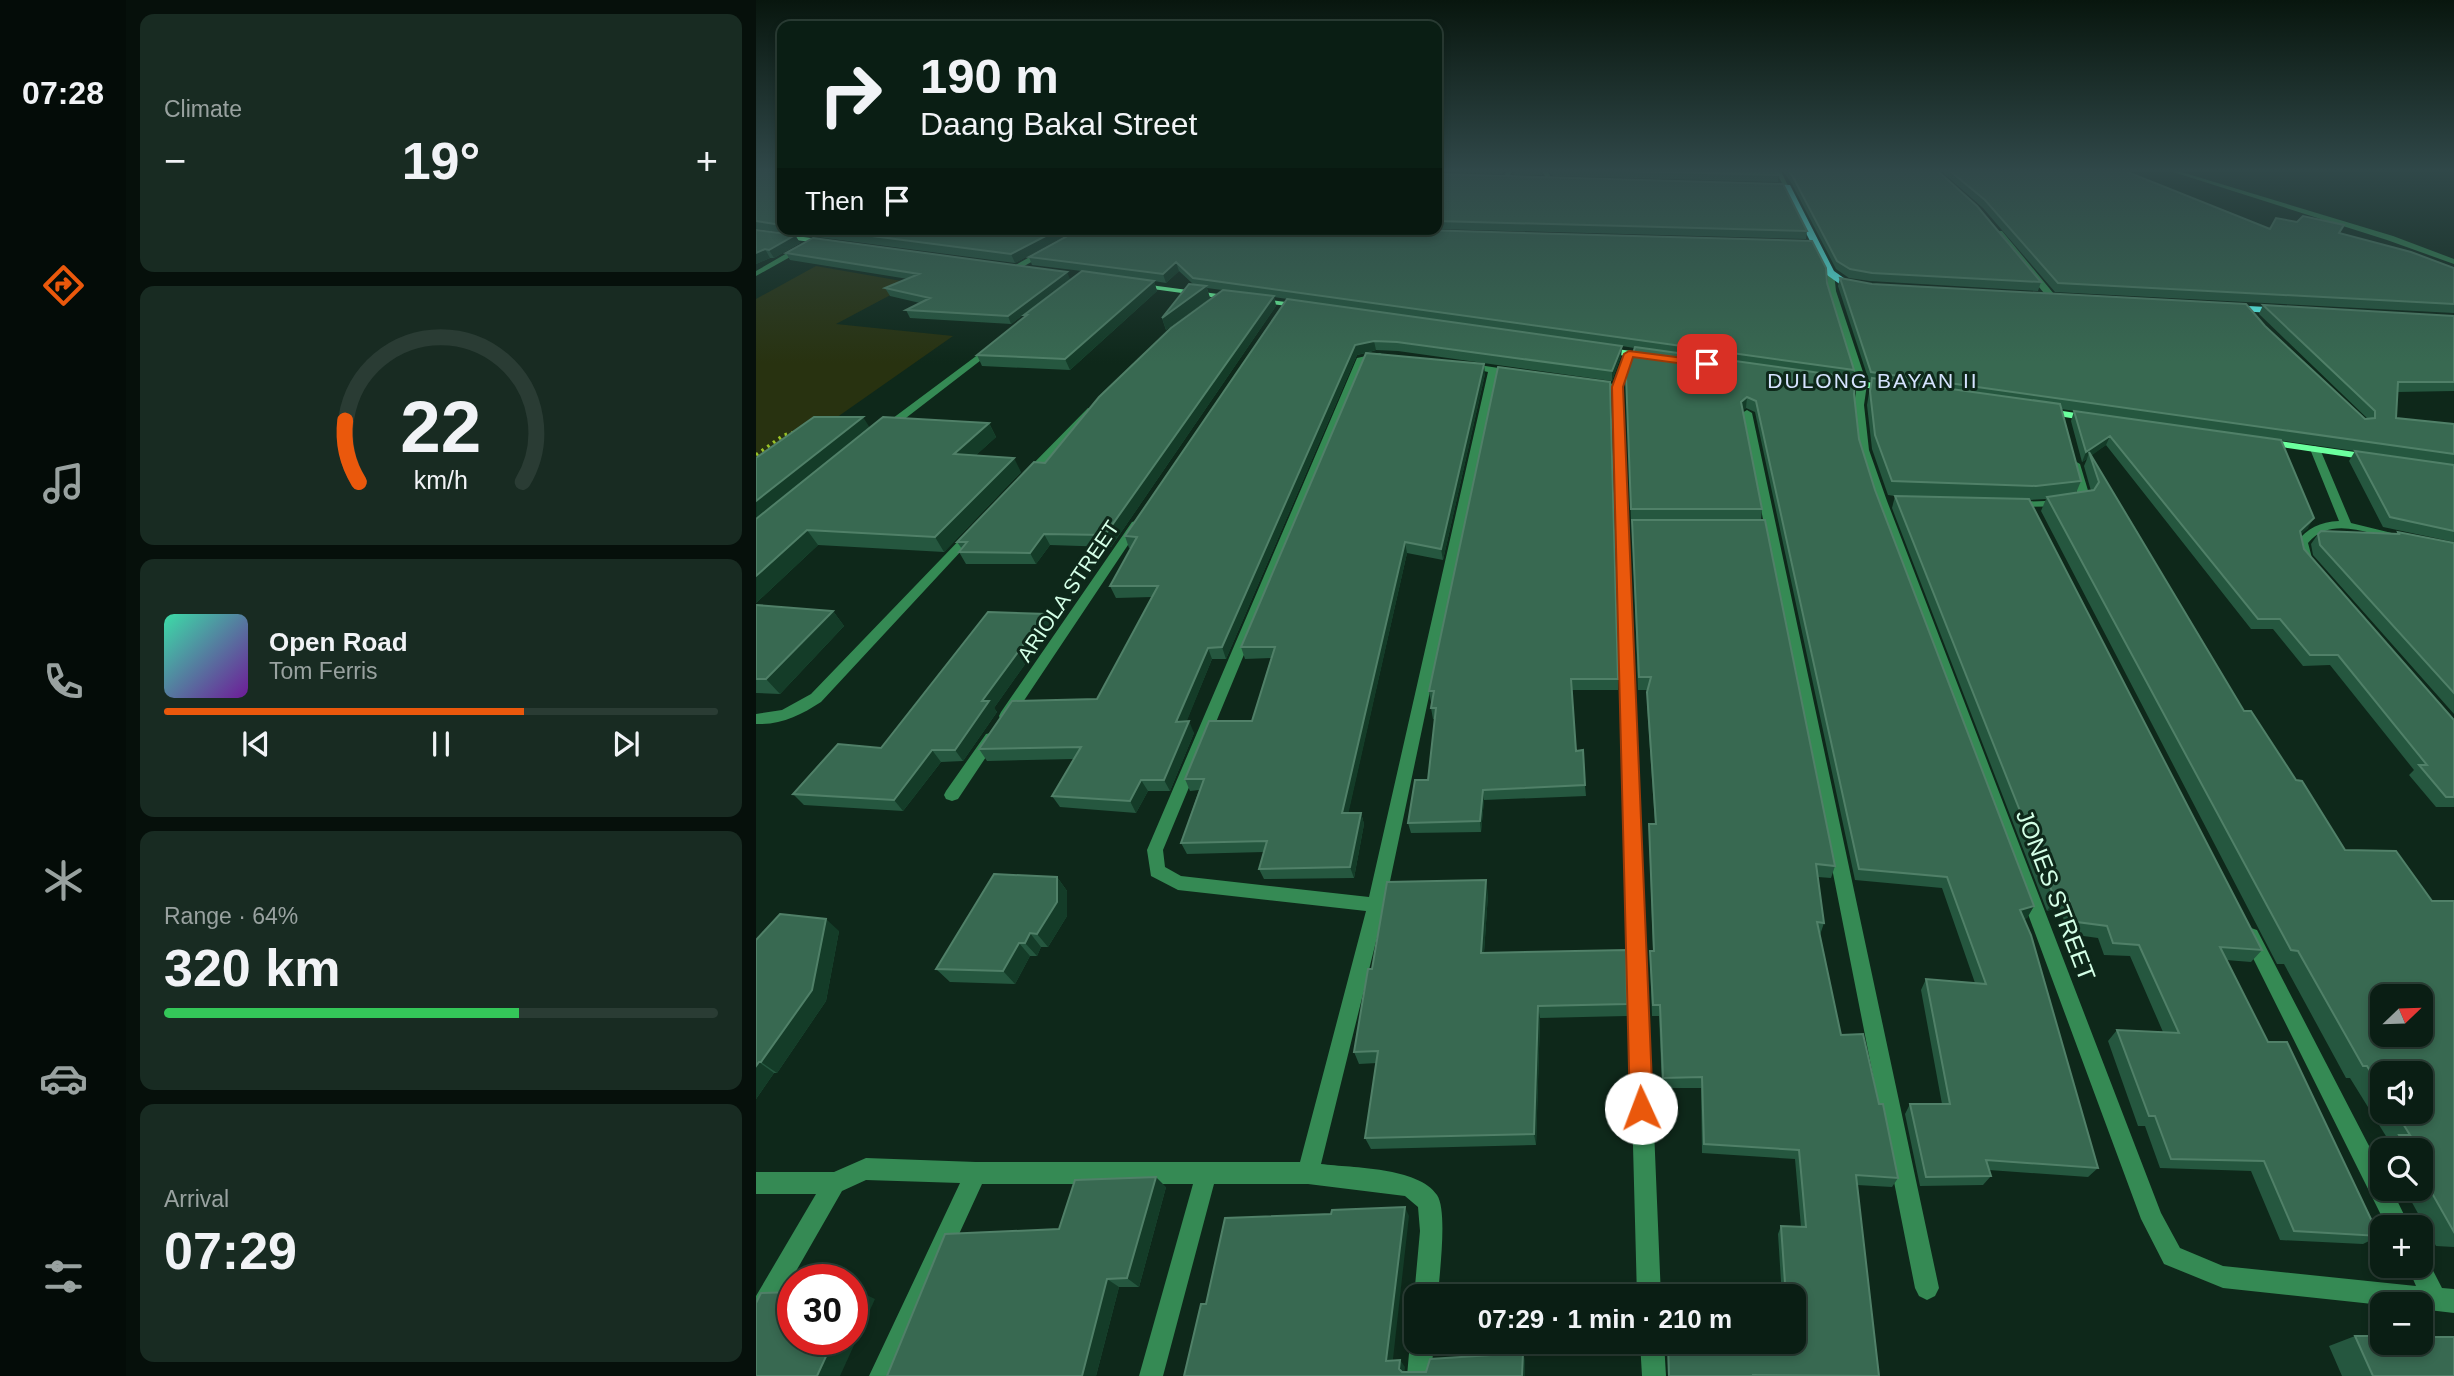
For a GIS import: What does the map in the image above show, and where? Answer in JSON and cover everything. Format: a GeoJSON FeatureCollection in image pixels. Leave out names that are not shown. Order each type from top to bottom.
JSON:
{"type":"FeatureCollection","features":[{"type":"Feature","properties":{"kind":"main road"},"geometry":{"type":"LineString","coordinates":[[1810,235],[1830,273],[1845,283],[1870,288]]}},
{"type":"Feature","properties":{"kind":"main road"},"geometry":{"type":"LineString","coordinates":[[2038,295],[2064,297]]}},
{"type":"Feature","properties":{"kind":"main road"},"geometry":{"type":"LineString","coordinates":[[2221,307],[2301,312]]}},
{"type":"Feature","properties":{"kind":"street"},"geometry":{"type":"LineString","coordinates":[[773,235],[841,244]]}},
{"type":"Feature","properties":{"kind":"street"},"geometry":{"type":"LineString","coordinates":[[2001,235],[2051,296]]}},
{"type":"Feature","properties":{"kind":"street"},"geometry":{"type":"LineString","coordinates":[[2381,235],[2454,262]]}},
{"type":"Feature","properties":{"kind":"street"},"geometry":{"type":"LineString","coordinates":[[756,274],[816,241]]}},
{"type":"Feature","properties":{"kind":"street"},"geometry":{"type":"LineString","coordinates":[[1801,244],[1814,244]]}},
{"type":"Feature","properties":{"kind":"street"},"geometry":{"type":"LineString","coordinates":[[1016,267],[1052,248]]}},
{"type":"Feature","properties":{"kind":"street"},"geometry":{"type":"LineString","coordinates":[[1003,266],[1029,270]]}},
{"type":"Feature","properties":{"kind":"street","name":"JONES STREET"},"geometry":{"type":"LineString","coordinates":[[1830,273],[1832,291],[1862,384],[1859,405],[1864,450],[1888,501],[2152,1219],[2172,1256],[2223,1277],[2445,1301]]}},
{"type":"Feature","properties":{"kind":"street"},"geometry":{"type":"LineString","coordinates":[[1133,284],[1313,307]]}},
{"type":"Feature","properties":{"kind":"street"},"geometry":{"type":"LineString","coordinates":[[1211,304],[1222,296]]}},
{"type":"Feature","properties":{"kind":"street"},"geometry":{"type":"LineString","coordinates":[[1278,315],[1286,303]]}},
{"type":"Feature","properties":{"kind":"street"},"geometry":{"type":"LineString","coordinates":[[2247,309],[2259,324]]}},
{"type":"Feature","properties":{"kind":"street"},"geometry":{"type":"LineString","coordinates":[[873,439],[1001,342]]}},
{"type":"Feature","properties":{"kind":"street"},"geometry":{"type":"LineString","coordinates":[[1588,348],[1656,357]]}},
{"type":"Feature","properties":{"kind":"street"},"geometry":{"type":"LineString","coordinates":[[1629,354],[1618,387],[1629,527],[1649,1284]]}},
{"type":"Feature","properties":{"kind":"street"},"geometry":{"type":"LineString","coordinates":[[1376,905],[1178,883],[1157,871],[1155,850],[1362,358],[1398,357]]}},
{"type":"Feature","properties":{"kind":"street"},"geometry":{"type":"LineString","coordinates":[[1452,364],[1532,375]]}},
{"type":"Feature","properties":{"kind":"street"},"geometry":{"type":"LineString","coordinates":[[1308,1173],[1376,905],[1493,369]]}},
{"type":"Feature","properties":{"kind":"street"},"geometry":{"type":"LineString","coordinates":[[1835,380],[1902,390]]}},
{"type":"Feature","properties":{"kind":"street"},"geometry":{"type":"LineString","coordinates":[[1585,383],[1618,387]]}},
{"type":"Feature","properties":{"kind":"street"},"geometry":{"type":"LineString","coordinates":[[1022,481],[1096,405]]}},
{"type":"Feature","properties":{"kind":"street"},"geometry":{"type":"LineString","coordinates":[[2034,410],[2062,420],[2101,419]]}},
{"type":"Feature","properties":{"kind":"street"},"geometry":{"type":"LineString","coordinates":[[1747,412],[1762,527],[1927,1288]]}},
{"type":"Feature","properties":{"kind":"street"},"geometry":{"type":"LineString","coordinates":[[2248,440],[2378,458]]}},
{"type":"Feature","properties":{"kind":"street"},"geometry":{"type":"LineString","coordinates":[[2003,505],[2033,512],[2082,501],[2084,497],[2071,449]]}},
{"type":"Feature","properties":{"kind":"street"},"geometry":{"type":"LineString","coordinates":[[2315,449],[2347,525]]}},
{"type":"Feature","properties":{"kind":"street","name":"ARIOLA STREET"},"geometry":{"type":"LineString","coordinates":[[952,795],[1146,509]]}},
{"type":"Feature","properties":{"kind":"street"},"geometry":{"type":"LineString","coordinates":[[756,719],[768,720],[794,712],[816,698],[985,521]]}},
{"type":"Feature","properties":{"kind":"street"},"geometry":{"type":"LineString","coordinates":[[2314,567],[2305,557],[2302,543],[2307,536],[2330,524],[2347,525],[2411,540]]}},
{"type":"Feature","properties":{"kind":"street"},"geometry":{"type":"LineString","coordinates":[[2245,923],[2393,1215]]}},
{"type":"Feature","properties":{"kind":"street"},"geometry":{"type":"LineString","coordinates":[[756,1183],[834,1183],[866,1169],[976,1173],[1308,1173],[1409,1186],[1429,1202],[1431,1231],[1427,1284]]}},
{"type":"Feature","properties":{"kind":"street"},"geometry":{"type":"LineString","coordinates":[[881,1376],[976,1173]]}},
{"type":"Feature","properties":{"kind":"street"},"geometry":{"type":"LineString","coordinates":[[1151,1376],[1206,1175]]}},
{"type":"Feature","properties":{"kind":"street"},"geometry":{"type":"LineString","coordinates":[[756,1319],[834,1183]]}},
{"type":"Feature","properties":{"kind":"street"},"geometry":{"type":"LineString","coordinates":[[2428,1278],[2445,1301]]}},
{"type":"Feature","properties":{"kind":"street"},"geometry":{"type":"LineString","coordinates":[[1419,1376],[1421,1354]]}},
{"type":"Feature","properties":{"kind":"street"},"geometry":{"type":"LineString","coordinates":[[1653,1354],[1654,1376]]}},
{"type":"Feature","properties":{"kind":"path"},"geometry":{"type":"LineString","coordinates":[[756,455],[784,435],[802,430]]}},
{"type":"Feature","properties":{"kind":"green space"},"geometry":{"type":"Polygon","coordinates":[[[816,266],[913,283],[836,324],[953,336],[756,474],[756,299],[816,266]]]}},
{"type":"Feature","properties":{"kind":"building"},"geometry":{"type":"Polygon","coordinates":[[[756,235],[795,235],[769,250],[756,253],[756,235]]]}},
{"type":"Feature","properties":{"kind":"building"},"geometry":{"type":"Polygon","coordinates":[[[866,235],[1047,235],[1011,254],[866,235]]]}},
{"type":"Feature","properties":{"kind":"building"},"geometry":{"type":"Polygon","coordinates":[[[1069,235],[1607,235],[1812,241],[1826,268],[1827,283],[1854,370],[1193,278],[1176,262],[1163,274],[1029,257],[1069,235]]]}},
{"type":"Feature","properties":{"kind":"building"},"geometry":{"type":"Polygon","coordinates":[[[1823,235],[2002,235],[2041,282],[1872,273],[1850,269],[1837,261],[1823,235]]]}},
{"type":"Feature","properties":{"kind":"building"},"geometry":{"type":"Polygon","coordinates":[[[2016,235],[2347,235],[2411,252],[2454,268],[2454,304],[2058,283],[2016,235]]]}},
{"type":"Feature","properties":{"kind":"building"},"geometry":{"type":"Polygon","coordinates":[[[813,238],[1067,272],[1008,316],[906,310],[930,298],[885,288],[919,274],[786,253],[813,238]]]}},
{"type":"Feature","properties":{"kind":"building"},"geometry":{"type":"Polygon","coordinates":[[[1082,271],[1154,281],[1065,359],[977,355],[1027,315],[1024,315],[1082,271]]]}},
{"type":"Feature","properties":{"kind":"building"},"geometry":{"type":"Polygon","coordinates":[[[1840,278],[1872,284],[2246,304],[2265,326],[2365,419],[2375,418],[2375,411],[2263,305],[2454,316],[2454,382],[2398,382],[2396,418],[2454,424],[2454,454],[1871,372],[1840,278]]]}},
{"type":"Feature","properties":{"kind":"building"},"geometry":{"type":"Polygon","coordinates":[[[1189,284],[1206,286],[1162,318],[1189,284]]]}},
{"type":"Feature","properties":{"kind":"building"},"geometry":{"type":"Polygon","coordinates":[[[1223,290],[1274,296],[1105,535],[1044,534],[1030,553],[959,552],[967,542],[957,542],[1034,462],[1045,463],[1099,397],[1171,328],[1223,290]]]}},
{"type":"Feature","properties":{"kind":"building"},"geometry":{"type":"Polygon","coordinates":[[[1287,299],[1622,346],[1612,371],[1397,342],[1374,341],[1355,345],[1222,647],[1208,648],[1176,722],[1189,721],[1164,780],[1141,780],[1130,801],[1052,796],[1081,747],[979,749],[1012,701],[1097,699],[1158,586],[1110,586],[1137,537],[1125,536],[1287,299]]]}},
{"type":"Feature","properties":{"kind":"building"},"geometry":{"type":"Polygon","coordinates":[[[1635,347],[1856,378],[1854,394],[1859,439],[1875,490],[2034,906],[2020,910],[2031,935],[2098,1168],[1986,1160],[1991,1176],[1926,1177],[1910,1104],[1950,1104],[1926,979],[1986,984],[1947,877],[1859,869],[1756,401],[1747,397],[1741,402],[1762,509],[1631,509],[1626,376],[1635,347]]]}},
{"type":"Feature","properties":{"kind":"building"},"geometry":{"type":"Polygon","coordinates":[[[1366,353],[1484,364],[1441,549],[1405,542],[1342,813],[1361,813],[1350,867],[1259,869],[1267,841],[1181,843],[1204,779],[1185,779],[1209,721],[1252,721],[1275,647],[1241,647],[1366,353]]]}},
{"type":"Feature","properties":{"kind":"building"},"geometry":{"type":"Polygon","coordinates":[[[1498,367],[1610,382],[1618,679],[1571,679],[1576,751],[1583,750],[1585,785],[1483,790],[1480,821],[1408,823],[1415,780],[1428,780],[1436,708],[1431,708],[1434,691],[1429,691],[1498,367]]]}},
{"type":"Feature","properties":{"kind":"building"},"geometry":{"type":"Polygon","coordinates":[[[1872,378],[2060,404],[2081,481],[2036,486],[1892,481],[1875,435],[1870,391],[1872,378]]]}},
{"type":"Feature","properties":{"kind":"building"},"geometry":{"type":"Polygon","coordinates":[[[2074,411],[2281,440],[2314,518],[2300,531],[2304,549],[2454,720],[2454,797],[2446,797],[2419,765],[2427,765],[2338,655],[2310,655],[2280,619],[2258,619],[2110,436],[2086,452],[2074,411]]]}},
{"type":"Feature","properties":{"kind":"building"},"geometry":{"type":"Polygon","coordinates":[[[814,417],[863,417],[756,501],[756,458],[814,417]]]}},
{"type":"Feature","properties":{"kind":"building"},"geometry":{"type":"Polygon","coordinates":[[[883,417],[989,423],[954,454],[1014,458],[935,537],[807,530],[756,576],[756,519],[883,417]]]}},
{"type":"Feature","properties":{"kind":"building"},"geometry":{"type":"Polygon","coordinates":[[[2355,451],[2454,465],[2454,531],[2390,517],[2355,451]]]}},
{"type":"Feature","properties":{"kind":"building"},"geometry":{"type":"Polygon","coordinates":[[[2089,452],[2244,711],[2251,711],[2296,780],[2302,781],[2345,850],[2396,851],[2432,901],[2454,901],[2454,1232],[2433,1195],[2433,1138],[2401,1138],[2399,1135],[2410,1135],[2403,1124],[2433,1124],[2433,1061],[2370,1061],[2370,1071],[2367,1066],[2363,1066],[2298,951],[2291,950],[2047,497],[2094,490],[2099,482],[2089,452]]]}},
{"type":"Feature","properties":{"kind":"building"},"geometry":{"type":"Polygon","coordinates":[[[1895,496],[2029,499],[2262,950],[2220,947],[2268,1042],[2287,1042],[2370,1217],[2370,1235],[2294,1231],[2264,1161],[2171,1159],[2155,1116],[2149,1116],[2117,1030],[2179,1033],[2139,945],[2113,943],[2107,926],[2077,922],[2067,895],[2055,899],[1895,496]]]}},
{"type":"Feature","properties":{"kind":"building"},"geometry":{"type":"Polygon","coordinates":[[[1632,520],[1765,520],[1835,866],[1816,864],[1824,923],[1817,922],[1841,1035],[1863,1034],[1879,1104],[1883,1104],[1898,1178],[1856,1175],[1879,1376],[1669,1376],[1668,1354],[1806,1354],[1806,1284],[1785,1284],[1781,1226],[1806,1227],[1799,1150],[1704,1144],[1702,1077],[1663,1078],[1660,1005],[1653,1005],[1650,951],[1654,951],[1649,824],[1656,824],[1647,692],[1651,677],[1639,677],[1632,520]]]}},
{"type":"Feature","properties":{"kind":"building"},"geometry":{"type":"Polygon","coordinates":[[[2321,531],[2399,534],[2398,532],[2454,543],[2454,693],[2320,545],[2318,534],[2321,531]]]}},
{"type":"Feature","properties":{"kind":"building"},"geometry":{"type":"Polygon","coordinates":[[[756,605],[833,611],[766,679],[756,679],[756,605]]]}},
{"type":"Feature","properties":{"kind":"building"},"geometry":{"type":"Polygon","coordinates":[[[988,612],[1046,614],[982,701],[989,701],[955,750],[932,750],[894,800],[793,794],[838,744],[881,748],[988,612]]]}},
{"type":"Feature","properties":{"kind":"building"},"geometry":{"type":"Polygon","coordinates":[[[994,874],[1057,877],[1057,902],[1037,934],[1030,933],[1025,943],[1019,943],[1003,971],[936,969],[994,874]]]}},
{"type":"Feature","properties":{"kind":"building"},"geometry":{"type":"Polygon","coordinates":[[[1486,880],[1481,953],[1626,950],[1627,1004],[1538,1006],[1534,1134],[1365,1138],[1378,1051],[1354,1052],[1387,882],[1486,880]]]}},
{"type":"Feature","properties":{"kind":"building"},"geometry":{"type":"Polygon","coordinates":[[[780,914],[826,919],[812,990],[756,1066],[756,940],[780,914]]]}},
{"type":"Feature","properties":{"kind":"building"},"geometry":{"type":"Polygon","coordinates":[[[1156,1177],[1127,1278],[1107,1279],[1082,1376],[887,1376],[945,1234],[1059,1229],[1075,1180],[1156,1177]]]}},
{"type":"Feature","properties":{"kind":"building"},"geometry":{"type":"Polygon","coordinates":[[[1405,1207],[1386,1361],[1400,1360],[1399,1369],[1402,1372],[1426,1372],[1430,1359],[1523,1354],[1522,1376],[1184,1376],[1201,1304],[1206,1304],[1225,1218],[1331,1214],[1332,1210],[1405,1207]]]}},
{"type":"Feature","properties":{"kind":"building"},"geometry":{"type":"Polygon","coordinates":[[[777,1292],[777,1355],[827,1355],[817,1376],[756,1376],[756,1303],[761,1293],[777,1292]]]}},
{"type":"Feature","properties":{"kind":"building"},"geometry":{"type":"Polygon","coordinates":[[[2355,1336],[2370,1336],[2370,1355],[2433,1355],[2433,1337],[2454,1337],[2454,1376],[2373,1376],[2355,1336]]]}},
{"type":"Feature","properties":{"kind":"district","name":"DULONG BAYAN II"},"geometry":{"type":"Point","coordinates":[1873,380]}},
{"type":"Feature","properties":{"kind":"route"},"geometry":{"type":"LineString","coordinates":[[1641,1108],[1618,387],[1629,354],[1707,364]]}}]}
